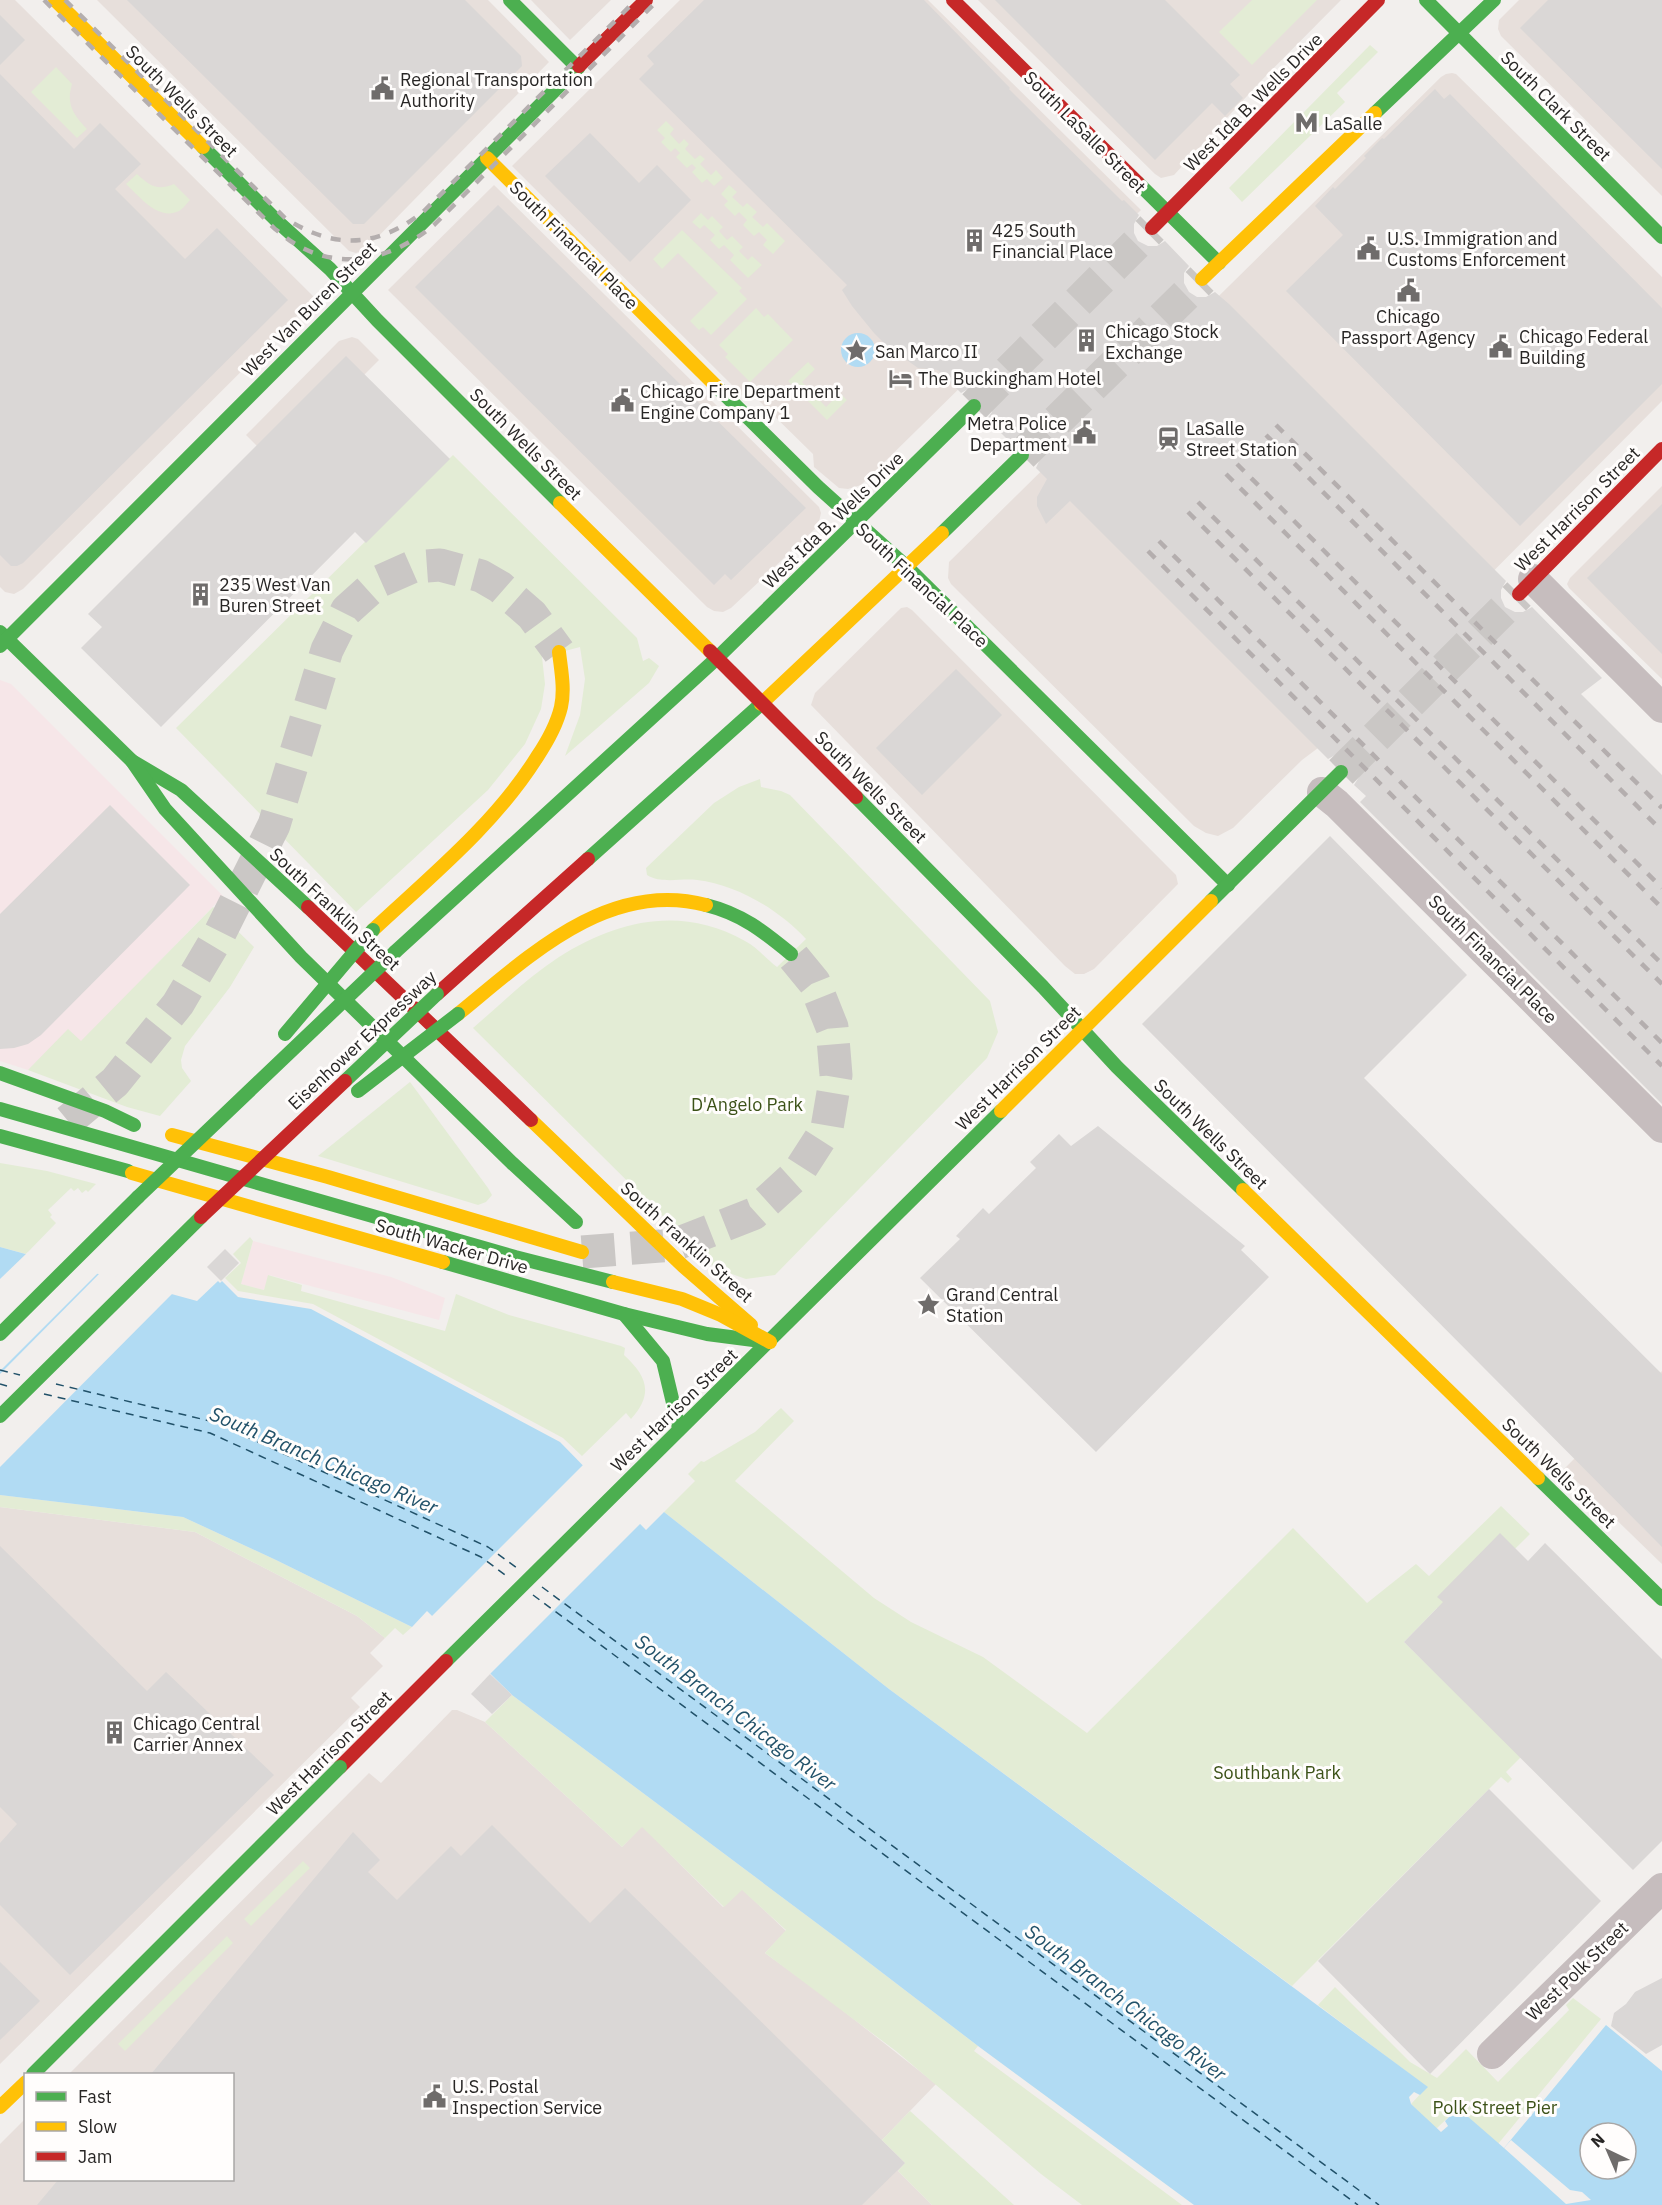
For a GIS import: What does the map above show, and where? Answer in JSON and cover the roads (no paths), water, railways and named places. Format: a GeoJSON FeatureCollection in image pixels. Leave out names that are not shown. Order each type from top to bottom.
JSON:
{"type":"FeatureCollection","features":[{"type":"Feature","properties":{"kind":"main road","name":"South Wells Street"},"geometry":{"type":"LineString","coordinates":[[55,0],[278,222],[330,269],[1043,987],[1125,1075],[1662,1599]]}},
{"type":"Feature","properties":{"kind":"main road"},"geometry":{"type":"LineString","coordinates":[[510,0],[578,68]]}},
{"type":"Feature","properties":{"kind":"main road","name":"West Van Buren Street"},"geometry":{"type":"LineString","coordinates":[[2,639],[646,0]]}},
{"type":"Feature","properties":{"kind":"main road","name":"South LaSalle Street"},"geometry":{"type":"LineString","coordinates":[[953,0],[1219,263]]}},
{"type":"Feature","properties":{"kind":"main road","name":"West Ida B. Wells Drive"},"geometry":{"type":"LineString","coordinates":[[1152,228],[1378,0]]}},
{"type":"Feature","properties":{"kind":"main road","name":"South Clark Street"},"geometry":{"type":"LineString","coordinates":[[1426,0],[1662,237]]}},
{"type":"Feature","properties":{"kind":"main road"},"geometry":{"type":"LineString","coordinates":[[1202,279],[1244,242],[1494,0]]}},
{"type":"Feature","properties":{"kind":"main road","name":"South Financial Place"},"geometry":{"type":"LineString","coordinates":[[487,158],[653,325],[856,523],[907,567],[1228,885]]}},
{"type":"Feature","properties":{"kind":"main road","name":"West Ida B. Wells Drive"},"geometry":{"type":"LineString","coordinates":[[716,659],[974,406]]}},
{"type":"Feature","properties":{"kind":"main road","name":"West Harrison Street"},"geometry":{"type":"LineString","coordinates":[[1526,587],[1662,449]]}},
{"type":"Feature","properties":{"kind":"main road"},"geometry":{"type":"LineString","coordinates":[[761,704],[1023,455]]}},
{"type":"Feature","properties":{"kind":"main road","name":"South Franklin Street"},"geometry":{"type":"LineString","coordinates":[[2,639],[132,761],[181,790],[330,927],[683,1266],[770,1342]]}},
{"type":"Feature","properties":{"kind":"main road"},"geometry":{"type":"LineString","coordinates":[[211,1127],[329,980],[373,930],[462,846],[510,796],[543,749],[561,709],[563,680],[559,652]]}},
{"type":"Feature","properties":{"kind":"main road"},"geometry":{"type":"LineString","coordinates":[[0,1334],[138,1197],[395,952],[716,659]]}},
{"type":"Feature","properties":{"kind":"main road","name":"Eisenhower Expressway"},"geometry":{"type":"LineString","coordinates":[[0,1416],[252,1167],[437,994],[761,704]]}},
{"type":"Feature","properties":{"kind":"main road"},"geometry":{"type":"LineString","coordinates":[[132,761],[165,809],[301,957],[512,1163],[576,1222]]}},
{"type":"Feature","properties":{"kind":"main road","name":"West Harrison Street"},"geometry":{"type":"LineString","coordinates":[[34,2073],[452,1653],[679,1428],[770,1342],[1331,782]]}},
{"type":"Feature","properties":{"kind":"main road"},"geometry":{"type":"LineString","coordinates":[[252,1167],[395,1064],[554,938],[575,924],[600,912],[660,897],[692,899],[729,910],[791,954]]}},
{"type":"Feature","properties":{"kind":"main road"},"geometry":{"type":"LineString","coordinates":[[0,1073],[146,1128]]}},
{"type":"Feature","properties":{"kind":"main road"},"geometry":{"type":"LineString","coordinates":[[0,1102],[146,1128],[328,1177],[582,1252]]}},
{"type":"Feature","properties":{"kind":"main road"},"geometry":{"type":"LineString","coordinates":[[0,1109],[515,1257],[682,1299],[721,1315],[770,1342]]}},
{"type":"Feature","properties":{"kind":"main road"},"geometry":{"type":"LineString","coordinates":[[0,1136],[128,1171]]}},
{"type":"Feature","properties":{"kind":"main road"},"geometry":{"type":"LineString","coordinates":[[35,1160],[128,1171]]}},
{"type":"Feature","properties":{"kind":"main road","name":"South Wacker Drive"},"geometry":{"type":"LineString","coordinates":[[128,1171],[326,1230],[484,1272],[624,1314],[707,1334],[770,1342]]}},
{"type":"Feature","properties":{"kind":"main road"},"geometry":{"type":"LineString","coordinates":[[624,1314],[663,1361],[679,1428]]}},
{"type":"Feature","properties":{"kind":"main road"},"geometry":{"type":"LineString","coordinates":[[0,2107],[24,2084]]}},
{"type":"Feature","properties":{"kind":"street"},"geometry":{"type":"LineString","coordinates":[[1526,587],[1662,708]]}},
{"type":"Feature","properties":{"kind":"street","name":"South Financial Place"},"geometry":{"type":"LineString","coordinates":[[1331,782],[1337,804],[1662,1128]]}},
{"type":"Feature","properties":{"kind":"street","name":"West Polk Street"},"geometry":{"type":"LineString","coordinates":[[1492,2054],[1662,1888]]}},
{"type":"Feature","properties":{"kind":"water"},"geometry":{"type":"Polygon","coordinates":[[[858,333],[870,338],[875,350],[870,362],[858,367],[846,362],[841,350],[846,338],[858,333]]]}},
{"type":"Feature","properties":{"kind":"water","name":"South Branch Chicago River"},"geometry":{"type":"Polygon","coordinates":[[[0,1247],[197,1301],[218,1281],[220,1283],[222,1281],[238,1297],[311,1309],[560,1442],[646,1530],[664,1512],[889,1689],[1428,2087],[1420,2095],[1414,2092],[1409,2097],[1411,2104],[1441,2132],[1448,2126],[1445,2121],[1458,2108],[1504,2148],[1606,2025],[1662,2071],[1662,2205],[1194,2205],[978,2046],[512,1695],[427,1611],[412,1627],[183,1517],[0,1495],[0,1247]]]}},
{"type":"Feature","properties":{"kind":"tunnel"},"geometry":{"type":"LineString","coordinates":[[974,406],[1152,228]]}},
{"type":"Feature","properties":{"kind":"tunnel"},"geometry":{"type":"LineString","coordinates":[[1022,455],[1202,279]]}},
{"type":"Feature","properties":{"kind":"tunnel"},"geometry":{"type":"LineString","coordinates":[[68,1121],[115,1082],[178,1004],[220,933],[274,825],[327,650],[347,610],[378,582],[412,567],[440,565],[481,576],[500,587],[532,615],[559,652]]}},
{"type":"Feature","properties":{"kind":"tunnel"},"geometry":{"type":"LineString","coordinates":[[1341,772],[1519,594]]}},
{"type":"Feature","properties":{"kind":"tunnel"},"geometry":{"type":"LineString","coordinates":[[582,1252],[674,1245],[753,1214],[798,1173],[827,1128],[836,1075],[832,1027],[814,982],[791,954]]}},
{"type":"Feature","properties":{"kind":"railway"},"geometry":{"type":"LineString","coordinates":[[44,0],[275,229],[294,243],[315,253],[333,258],[350,259],[368,258],[385,253],[402,246],[434,225],[658,0]]}},
{"type":"Feature","properties":{"kind":"railway"},"geometry":{"type":"LineString","coordinates":[[65,0],[285,218],[321,236],[338,240],[373,238],[390,232],[424,211],[636,0]]}},
{"type":"Feature","properties":{"kind":"railway"},"geometry":{"type":"LineString","coordinates":[[1276,425],[1662,808]]}},
{"type":"Feature","properties":{"kind":"railway"},"geometry":{"type":"LineString","coordinates":[[1266,435],[1662,831]]}},
{"type":"Feature","properties":{"kind":"railway"},"geometry":{"type":"LineString","coordinates":[[1237,464],[1662,888]]}},
{"type":"Feature","properties":{"kind":"railway"},"geometry":{"type":"LineString","coordinates":[[1226,474],[1662,908]]}},
{"type":"Feature","properties":{"kind":"railway"},"geometry":{"type":"LineString","coordinates":[[1198,502],[1662,964]]}},
{"type":"Feature","properties":{"kind":"railway"},"geometry":{"type":"LineString","coordinates":[[1188,512],[1662,984]]}},
{"type":"Feature","properties":{"kind":"railway"},"geometry":{"type":"LineString","coordinates":[[1159,541],[1662,1043]]}},
{"type":"Feature","properties":{"kind":"railway"},"geometry":{"type":"LineString","coordinates":[[1148,551],[1662,1066]]}},
{"type":"Feature","properties":{"kind":"place","name":"Regional Transportation Authority"},"geometry":{"type":"Point","coordinates":[382,89]}},
{"type":"Feature","properties":{"kind":"place","name":"LaSalle"},"geometry":{"type":"Point","coordinates":[1306,123]}},
{"type":"Feature","properties":{"kind":"place","name":"425 South Financial Place"},"geometry":{"type":"Point","coordinates":[974,240]}},
{"type":"Feature","properties":{"kind":"place","name":"U.S. Immigration and Customs Enforcement"},"geometry":{"type":"Point","coordinates":[1369,248]}},
{"type":"Feature","properties":{"kind":"place","name":"Chicago Passport Agency"},"geometry":{"type":"Point","coordinates":[1408,290]}},
{"type":"Feature","properties":{"kind":"place","name":"Chicago Stock Exchange"},"geometry":{"type":"Point","coordinates":[1087,341]}},
{"type":"Feature","properties":{"kind":"place","name":"Chicago Federal Building"},"geometry":{"type":"Point","coordinates":[1501,346]}},
{"type":"Feature","properties":{"kind":"place","name":"San Marco II"},"geometry":{"type":"Point","coordinates":[857,351]}},
{"type":"Feature","properties":{"kind":"place","name":"The Buckingham Hotel"},"geometry":{"type":"Point","coordinates":[900,378]}},
{"type":"Feature","properties":{"kind":"place","name":"Chicago Fire Department Engine Company 1"},"geometry":{"type":"Point","coordinates":[622,401]}},
{"type":"Feature","properties":{"kind":"place","name":"Metra Police Department"},"geometry":{"type":"Point","coordinates":[1085,433]}},
{"type":"Feature","properties":{"kind":"place","name":"LaSalle Street Station"},"geometry":{"type":"Point","coordinates":[1168,438]}},
{"type":"Feature","properties":{"kind":"place","name":"235 West Van Buren Street"},"geometry":{"type":"Point","coordinates":[201,594]}},
{"type":"Feature","properties":{"kind":"place","name":"Grand Central Station"},"geometry":{"type":"Point","coordinates":[928,1304]}},
{"type":"Feature","properties":{"kind":"place","name":"Chicago Central Carrier Annex"},"geometry":{"type":"Point","coordinates":[115,1733]}},
{"type":"Feature","properties":{"kind":"place","name":"U.S. Postal Inspection Service"},"geometry":{"type":"Point","coordinates":[434,2096]}},
{"type":"Feature","properties":{"kind":"park label","name":"D'Angelo Park"},"geometry":{"type":"Point","coordinates":[747,1104]}},
{"type":"Feature","properties":{"kind":"park label","name":"Southbank Park"},"geometry":{"type":"Point","coordinates":[1277,1772]}},
{"type":"Feature","properties":{"kind":"park label","name":"Polk Street Pier"},"geometry":{"type":"Point","coordinates":[1495,2107]}}]}
